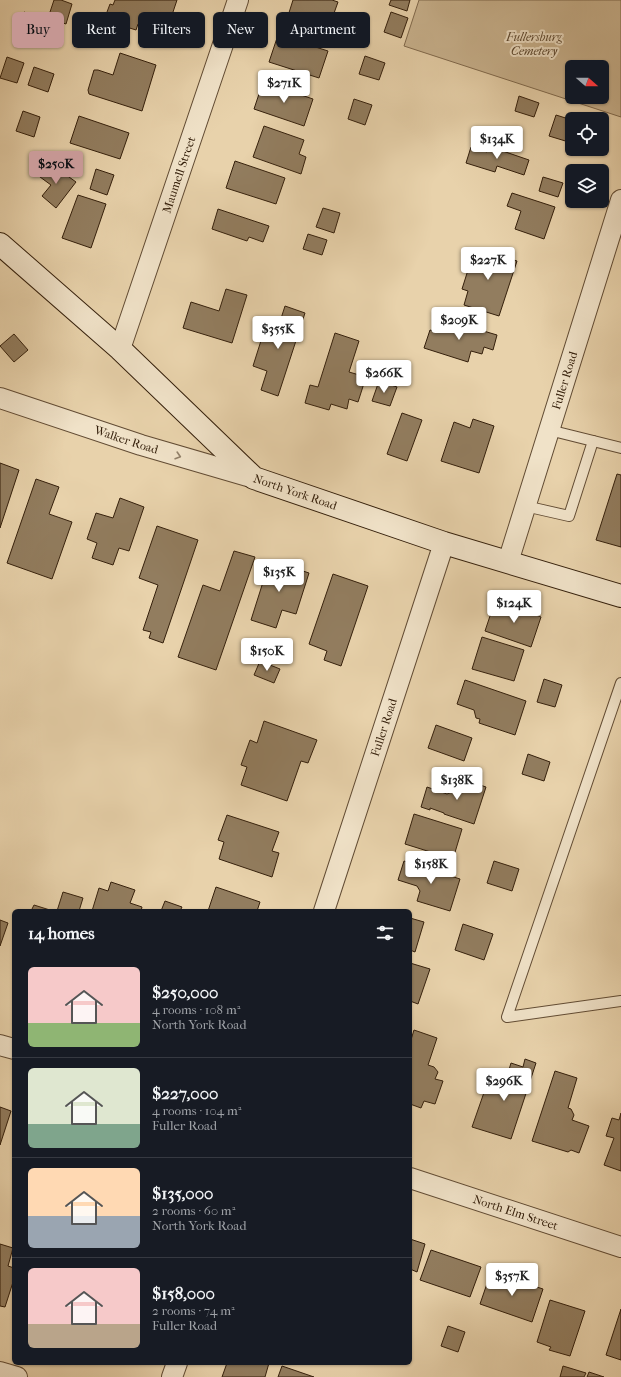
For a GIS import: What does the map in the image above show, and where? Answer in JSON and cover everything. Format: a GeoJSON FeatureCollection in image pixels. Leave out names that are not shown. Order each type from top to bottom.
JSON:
{"type":"FeatureCollection","features":[{"type":"Feature","properties":{"kind":"main road","name":"North York Road"},"geometry":{"type":"LineString","coordinates":[[0,244],[120,349],[254,478],[444,543],[621,596]]}},
{"type":"Feature","properties":{"kind":"street","name":"Maumell Street"},"geometry":{"type":"LineString","coordinates":[[120,349],[238,0]]}},
{"type":"Feature","properties":{"kind":"street","name":"Fuller Road"},"geometry":{"type":"LineString","coordinates":[[508,562],[621,200]]}},
{"type":"Feature","properties":{"kind":"street","name":"Walker Road"},"geometry":{"type":"LineString","coordinates":[[0,398],[141,445],[254,478]]}},
{"type":"Feature","properties":{"kind":"street","name":"Fuller Road"},"geometry":{"type":"LineString","coordinates":[[325,909],[444,543]]}},
{"type":"Feature","properties":{"kind":"street"},"geometry":{"type":"LineString","coordinates":[[0,1044],[12,1048]]}},
{"type":"Feature","properties":{"kind":"street","name":"North Elm Street"},"geometry":{"type":"LineString","coordinates":[[412,1179],[621,1246]]}},
{"type":"Feature","properties":{"kind":"street"},"geometry":{"type":"LineString","coordinates":[[172,1377],[176,1365]]}},
{"type":"Feature","properties":{"kind":"street"},"geometry":{"type":"LineString","coordinates":[[0,1372],[17,1377]]}},
{"type":"Feature","properties":{"kind":"lane"},"geometry":{"type":"LineString","coordinates":[[549,430],[621,448]]}},
{"type":"Feature","properties":{"kind":"lane"},"geometry":{"type":"LineString","coordinates":[[525,506],[569,516],[593,441]]}},
{"type":"Feature","properties":{"kind":"lane"},"geometry":{"type":"LineString","coordinates":[[621,682],[507,1017],[621,1001]]}},
{"type":"Feature","properties":{"kind":"green space","name":"Fullersburg Cemetery"},"geometry":{"type":"Polygon","coordinates":[[[419,0],[621,0],[621,117],[581,104],[609,104],[609,60],[565,60],[565,99],[404,46],[419,0]]]}},
{"type":"Feature","properties":{"kind":"building"},"geometry":{"type":"Polygon","coordinates":[[[54,0],[61,0],[72,4],[66,24],[64,23],[64,12],[50,12],[54,0]]]}},
{"type":"Feature","properties":{"kind":"building"},"geometry":{"type":"Polygon","coordinates":[[[115,0],[177,0],[173,12],[138,12],[138,24],[136,30],[130,28],[130,12],[107,12],[110,4],[113,5],[115,0]]]}},
{"type":"Feature","properties":{"kind":"building"},"geometry":{"type":"Polygon","coordinates":[[[293,0],[332,0],[338,2],[334,12],[289,12],[293,0]]]}},
{"type":"Feature","properties":{"kind":"building"},"geometry":{"type":"Polygon","coordinates":[[[391,0],[410,0],[407,11],[389,5],[391,0]]]}},
{"type":"Feature","properties":{"kind":"building"},"geometry":{"type":"Polygon","coordinates":[[[391,12],[408,18],[401,38],[384,32],[391,12]]]}},
{"type":"Feature","properties":{"kind":"building"},"geometry":{"type":"Polygon","coordinates":[[[276,41],[276,48],[319,48],[328,51],[319,78],[269,62],[276,41]]]}},
{"type":"Feature","properties":{"kind":"building"},"geometry":{"type":"Polygon","coordinates":[[[120,53],[156,65],[142,111],[89,94],[88,90],[94,70],[113,75],[120,53]]]}},
{"type":"Feature","properties":{"kind":"building"},"geometry":{"type":"Polygon","coordinates":[[[365,56],[385,63],[379,80],[359,74],[365,56]]]}},
{"type":"Feature","properties":{"kind":"building"},"geometry":{"type":"Polygon","coordinates":[[[7,57],[24,63],[17,83],[0,78],[7,57]]]}},
{"type":"Feature","properties":{"kind":"building"},"geometry":{"type":"Polygon","coordinates":[[[34,67],[54,74],[48,92],[28,85],[34,67]]]}},
{"type":"Feature","properties":{"kind":"building"},"geometry":{"type":"Polygon","coordinates":[[[263,82],[313,99],[304,126],[254,109],[263,82]]]}},
{"type":"Feature","properties":{"kind":"building"},"geometry":{"type":"Polygon","coordinates":[[[519,96],[539,103],[534,117],[515,111],[519,96]]]}},
{"type":"Feature","properties":{"kind":"building"},"geometry":{"type":"Polygon","coordinates":[[[354,99],[372,105],[365,125],[348,119],[354,99]]]}},
{"type":"Feature","properties":{"kind":"building"},"geometry":{"type":"Polygon","coordinates":[[[23,111],[40,117],[34,137],[16,131],[23,111]]]}},
{"type":"Feature","properties":{"kind":"building"},"geometry":{"type":"Polygon","coordinates":[[[556,115],[565,118],[565,141],[549,136],[556,115]]]}},
{"type":"Feature","properties":{"kind":"building"},"geometry":{"type":"Polygon","coordinates":[[[79,116],[129,133],[120,159],[70,143],[79,116]]]}},
{"type":"Feature","properties":{"kind":"building"},"geometry":{"type":"Polygon","coordinates":[[[264,126],[304,140],[299,154],[306,157],[301,174],[253,157],[264,126]]]}},
{"type":"Feature","properties":{"kind":"building"},"geometry":{"type":"Polygon","coordinates":[[[488,146],[529,160],[524,175],[497,166],[495,172],[466,163],[471,147],[487,152],[488,146]]]}},
{"type":"Feature","properties":{"kind":"building"},"geometry":{"type":"Polygon","coordinates":[[[235,161],[285,178],[276,204],[226,188],[235,161]]]}},
{"type":"Feature","properties":{"kind":"building"},"geometry":{"type":"Polygon","coordinates":[[[43,164],[55,173],[58,169],[76,182],[56,208],[42,196],[51,185],[36,174],[43,164]]]}},
{"type":"Feature","properties":{"kind":"building"},"geometry":{"type":"Polygon","coordinates":[[[96,169],[114,175],[107,195],[90,189],[96,169]]]}},
{"type":"Feature","properties":{"kind":"building"},"geometry":{"type":"Polygon","coordinates":[[[543,177],[563,183],[558,197],[539,191],[543,177]]]}},
{"type":"Feature","properties":{"kind":"building"},"geometry":{"type":"Polygon","coordinates":[[[512,193],[555,207],[544,239],[515,229],[521,211],[507,206],[512,193]]]}},
{"type":"Feature","properties":{"kind":"building"},"geometry":{"type":"Polygon","coordinates":[[[78,195],[106,204],[91,248],[62,238],[78,195]]]}},
{"type":"Feature","properties":{"kind":"building"},"geometry":{"type":"Polygon","coordinates":[[[323,208],[340,213],[334,233],[316,227],[323,208]]]}},
{"type":"Feature","properties":{"kind":"building"},"geometry":{"type":"Polygon","coordinates":[[[218,209],[269,226],[263,242],[249,237],[247,241],[212,229],[218,209]]]}},
{"type":"Feature","properties":{"kind":"building"},"geometry":{"type":"Polygon","coordinates":[[[308,234],[327,240],[322,255],[303,249],[308,234]]]}},
{"type":"Feature","properties":{"kind":"building"},"geometry":{"type":"Polygon","coordinates":[[[475,248],[517,261],[499,316],[464,305],[468,291],[462,289],[475,248]]]}},
{"type":"Feature","properties":{"kind":"building"},"geometry":{"type":"Polygon","coordinates":[[[226,289],[247,295],[232,343],[183,328],[191,302],[219,311],[226,289]]]}},
{"type":"Feature","properties":{"kind":"building"},"geometry":{"type":"Polygon","coordinates":[[[285,306],[305,313],[278,396],[261,390],[267,371],[253,366],[265,328],[277,331],[285,306]]]}},
{"type":"Feature","properties":{"kind":"building"},"geometry":{"type":"Polygon","coordinates":[[[440,322],[459,328],[460,324],[497,335],[493,350],[484,347],[482,354],[471,351],[468,362],[424,348],[430,330],[437,332],[440,322]]]}},
{"type":"Feature","properties":{"kind":"building"},"geometry":{"type":"Polygon","coordinates":[[[335,333],[359,341],[349,372],[366,377],[358,402],[349,399],[347,409],[331,404],[329,410],[305,403],[310,385],[318,387],[335,333]]]}},
{"type":"Feature","properties":{"kind":"building"},"geometry":{"type":"Polygon","coordinates":[[[14,334],[28,350],[14,362],[0,346],[14,334]]]}},
{"type":"Feature","properties":{"kind":"building"},"geometry":{"type":"Polygon","coordinates":[[[379,381],[397,387],[390,406],[372,401],[379,381]]]}},
{"type":"Feature","properties":{"kind":"building"},"geometry":{"type":"Polygon","coordinates":[[[402,413],[422,420],[407,461],[387,454],[402,413]]]}},
{"type":"Feature","properties":{"kind":"building"},"geometry":{"type":"Polygon","coordinates":[[[473,419],[494,426],[479,473],[441,461],[454,422],[470,428],[473,419]]]}},
{"type":"Feature","properties":{"kind":"building"},"geometry":{"type":"Polygon","coordinates":[[[0,463],[19,470],[0,528],[0,463]]]}},
{"type":"Feature","properties":{"kind":"building"},"geometry":{"type":"Polygon","coordinates":[[[617,474],[621,475],[621,547],[596,540],[617,474]]]}},
{"type":"Feature","properties":{"kind":"building"},"geometry":{"type":"Polygon","coordinates":[[[36,479],[59,487],[49,514],[72,522],[52,579],[7,563],[36,479]]]}},
{"type":"Feature","properties":{"kind":"building"},"geometry":{"type":"Polygon","coordinates":[[[120,498],[144,507],[129,551],[119,548],[113,565],[92,558],[97,543],[87,539],[96,513],[113,518],[120,498]]]}},
{"type":"Feature","properties":{"kind":"building"},"geometry":{"type":"Polygon","coordinates":[[[157,526],[198,540],[163,643],[149,638],[151,632],[143,630],[158,585],[139,578],[157,526]]]}},
{"type":"Feature","properties":{"kind":"building"},"geometry":{"type":"Polygon","coordinates":[[[234,551],[255,557],[216,670],[178,657],[203,585],[220,591],[234,551]]]}},
{"type":"Feature","properties":{"kind":"building"},"geometry":{"type":"Polygon","coordinates":[[[270,560],[309,573],[296,614],[282,610],[276,628],[251,620],[270,560]]]}},
{"type":"Feature","properties":{"kind":"building"},"geometry":{"type":"Polygon","coordinates":[[[333,574],[368,586],[341,666],[324,660],[327,651],[309,644],[333,574]]]}},
{"type":"Feature","properties":{"kind":"building"},"geometry":{"type":"Polygon","coordinates":[[[494,604],[514,610],[516,605],[524,608],[523,610],[541,617],[531,647],[485,631],[494,604]]]}},
{"type":"Feature","properties":{"kind":"building"},"geometry":{"type":"Polygon","coordinates":[[[482,637],[524,650],[514,681],[472,669],[482,637]]]}},
{"type":"Feature","properties":{"kind":"building"},"geometry":{"type":"Polygon","coordinates":[[[260,661],[280,669],[274,683],[254,675],[260,661]]]}},
{"type":"Feature","properties":{"kind":"building"},"geometry":{"type":"Polygon","coordinates":[[[544,679],[562,685],[555,707],[537,702],[544,679]]]}},
{"type":"Feature","properties":{"kind":"building"},"geometry":{"type":"Polygon","coordinates":[[[465,680],[526,701],[515,735],[479,723],[480,719],[476,718],[474,710],[457,704],[465,680]]]}},
{"type":"Feature","properties":{"kind":"building"},"geometry":{"type":"Polygon","coordinates":[[[264,721],[317,740],[308,763],[301,761],[287,801],[241,785],[247,767],[241,765],[250,740],[257,743],[264,721]]]}},
{"type":"Feature","properties":{"kind":"building"},"geometry":{"type":"Polygon","coordinates":[[[436,725],[472,738],[464,761],[428,748],[436,725]]]}},
{"type":"Feature","properties":{"kind":"building"},"geometry":{"type":"Polygon","coordinates":[[[528,754],[550,762],[544,781],[522,774],[528,754]]]}},
{"type":"Feature","properties":{"kind":"building"},"geometry":{"type":"Polygon","coordinates":[[[457,777],[486,787],[474,824],[430,808],[430,810],[421,807],[427,787],[447,794],[452,792],[457,777]]]}},
{"type":"Feature","properties":{"kind":"building"},"geometry":{"type":"Polygon","coordinates":[[[414,814],[462,829],[453,859],[405,844],[414,814]]]}},
{"type":"Feature","properties":{"kind":"building"},"geometry":{"type":"Polygon","coordinates":[[[227,815],[279,832],[272,851],[279,853],[272,877],[219,859],[224,842],[218,840],[227,815]]]}},
{"type":"Feature","properties":{"kind":"building"},"geometry":{"type":"Polygon","coordinates":[[[404,861],[460,879],[450,911],[417,901],[420,891],[417,886],[398,880],[404,861]]]}},
{"type":"Feature","properties":{"kind":"building"},"geometry":{"type":"Polygon","coordinates":[[[494,861],[519,869],[512,891],[487,883],[494,861]]]}},
{"type":"Feature","properties":{"kind":"building"},"geometry":{"type":"Polygon","coordinates":[[[111,882],[135,890],[130,903],[142,907],[142,909],[93,909],[99,888],[108,891],[111,882]]]}},
{"type":"Feature","properties":{"kind":"building"},"geometry":{"type":"Polygon","coordinates":[[[216,887],[260,902],[258,909],[209,909],[216,887]]]}},
{"type":"Feature","properties":{"kind":"building"},"geometry":{"type":"Polygon","coordinates":[[[63,892],[83,898],[80,909],[58,909],[63,892]]]}},
{"type":"Feature","properties":{"kind":"building"},"geometry":{"type":"Polygon","coordinates":[[[165,901],[182,907],[181,909],[162,909],[165,901]]]}},
{"type":"Feature","properties":{"kind":"building"},"geometry":{"type":"Polygon","coordinates":[[[34,905],[47,909],[32,909],[34,905]]]}},
{"type":"Feature","properties":{"kind":"building"},"geometry":{"type":"Polygon","coordinates":[[[412,919],[424,922],[415,952],[412,951],[412,919]]]}},
{"type":"Feature","properties":{"kind":"building"},"geometry":{"type":"Polygon","coordinates":[[[0,920],[8,923],[0,946],[0,920]]]}},
{"type":"Feature","properties":{"kind":"building"},"geometry":{"type":"Polygon","coordinates":[[[463,924],[493,934],[484,960],[455,950],[463,924]]]}},
{"type":"Feature","properties":{"kind":"building"},"geometry":{"type":"Polygon","coordinates":[[[412,964],[430,969],[418,1004],[412,1002],[412,964]]]}},
{"type":"Feature","properties":{"kind":"building"},"geometry":{"type":"Polygon","coordinates":[[[414,1030],[437,1038],[428,1065],[434,1067],[438,1072],[435,1079],[443,1081],[435,1104],[424,1101],[421,1108],[412,1105],[412,1036],[414,1030]]]}},
{"type":"Feature","properties":{"kind":"building"},"geometry":{"type":"Polygon","coordinates":[[[525,1059],[536,1063],[511,1139],[472,1127],[488,1081],[501,1085],[502,1082],[505,1083],[511,1063],[523,1067],[525,1059]]]}},
{"type":"Feature","properties":{"kind":"building"},"geometry":{"type":"Polygon","coordinates":[[[555,1071],[577,1078],[568,1108],[571,1109],[574,1115],[572,1120],[589,1126],[579,1153],[571,1150],[568,1152],[532,1141],[555,1071]]]}},
{"type":"Feature","properties":{"kind":"building"},"geometry":{"type":"Polygon","coordinates":[[[0,1107],[11,1111],[0,1145],[0,1107]]]}},
{"type":"Feature","properties":{"kind":"building"},"geometry":{"type":"Polygon","coordinates":[[[621,1113],[621,1171],[604,1165],[614,1138],[606,1136],[612,1118],[619,1120],[621,1113]]]}},
{"type":"Feature","properties":{"kind":"building"},"geometry":{"type":"Polygon","coordinates":[[[412,1240],[425,1244],[417,1272],[412,1270],[412,1240]]]}},
{"type":"Feature","properties":{"kind":"building"},"geometry":{"type":"Polygon","coordinates":[[[0,1244],[12,1248],[8,1266],[12,1267],[12,1285],[5,1307],[0,1306],[0,1244]]]}},
{"type":"Feature","properties":{"kind":"building"},"geometry":{"type":"Polygon","coordinates":[[[431,1250],[481,1267],[470,1297],[420,1280],[431,1250]]]}},
{"type":"Feature","properties":{"kind":"building"},"geometry":{"type":"Polygon","coordinates":[[[491,1272],[543,1289],[532,1322],[480,1304],[491,1272]]]}},
{"type":"Feature","properties":{"kind":"building"},"geometry":{"type":"Polygon","coordinates":[[[550,1300],[585,1311],[570,1356],[549,1350],[551,1347],[537,1342],[550,1300]]]}},
{"type":"Feature","properties":{"kind":"building"},"geometry":{"type":"Polygon","coordinates":[[[621,1309],[621,1360],[606,1355],[621,1309]]]}},
{"type":"Feature","properties":{"kind":"building"},"geometry":{"type":"Polygon","coordinates":[[[448,1326],[465,1332],[458,1352],[441,1346],[448,1326]]]}},
{"type":"Feature","properties":{"kind":"building"},"geometry":{"type":"Polygon","coordinates":[[[226,1365],[268,1365],[265,1377],[222,1377],[226,1365]]]}},
{"type":"Feature","properties":{"kind":"building"},"geometry":{"type":"Polygon","coordinates":[[[282,1366],[314,1377],[278,1377],[282,1366]]]}},
{"type":"Feature","properties":{"kind":"building"},"geometry":{"type":"Polygon","coordinates":[[[563,1366],[586,1373],[584,1377],[560,1377],[563,1366]]]}},
{"type":"Feature","properties":{"kind":"building"},"geometry":{"type":"Polygon","coordinates":[[[589,1372],[604,1377],[587,1377],[589,1372]]]}}]}
